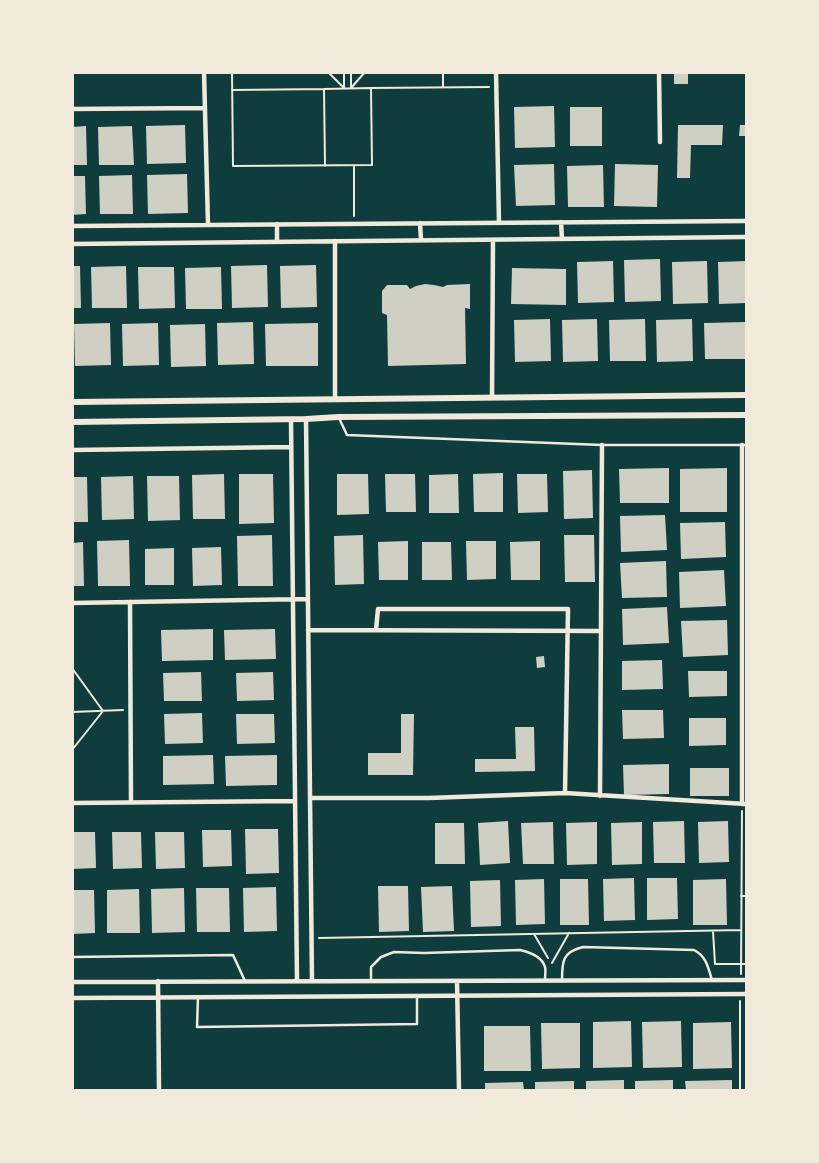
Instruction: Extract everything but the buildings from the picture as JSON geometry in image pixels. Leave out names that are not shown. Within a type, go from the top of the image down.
[{"type":"main road","points":[[72,402],[746,395]]},
{"type":"main road","points":[[72,422],[291,420],[338,417],[746,415]]},
{"type":"street","points":[[204,72],[208,225]]},
{"type":"street","points":[[496,72],[499,223]]},
{"type":"street","points":[[659,72],[660,142]]},
{"type":"street","points":[[72,109],[205,108]]},
{"type":"street","points":[[72,226],[746,221]]},
{"type":"street","points":[[561,222],[562,239]]},
{"type":"street","points":[[277,224],[277,242]]},
{"type":"street","points":[[420,224],[421,240]]},
{"type":"street","points":[[72,244],[746,237]]},
{"type":"street","points":[[492,398],[493,240]]},
{"type":"street","points":[[335,241],[335,399]]},
{"type":"street","points":[[306,419],[312,981]]},
{"type":"street","points":[[291,420],[297,981]]},
{"type":"street","points":[[600,796],[602,445]]},
{"type":"street","points":[[310,798],[429,798],[565,794],[744,804],[744,445]]},
{"type":"street","points":[[72,450],[291,447]]},
{"type":"street","points":[[72,603],[307,599]]},
{"type":"street","points":[[130,602],[131,802]]},
{"type":"street","points":[[376,630],[378,609],[568,609],[565,794]]},
{"type":"street","points":[[308,630],[601,631]]},
{"type":"street","points":[[72,803],[295,801]]},
{"type":"street","points":[[72,982],[744,980]]},
{"type":"street","points":[[457,981],[459,1090]]},
{"type":"street","points":[[158,982],[159,1090]]},
{"type":"street","points":[[72,998],[746,994]]},
{"type":"lane","points":[[338,417],[347,435],[602,445],[744,445]]},
{"type":"lane","points":[[562,981],[562,962],[571,950],[582,947],[694,950],[705,958],[712,980]]},
{"type":"lane","points":[[371,981],[371,967],[380,958],[394,952],[520,950],[537,957],[545,966],[545,980]]},
{"type":"lane","points":[[72,956],[233,955],[245,981]]},
{"type":"lane","points":[[198,997],[197,1027],[417,1024],[417,996]]},
{"type":"path","points":[[232,72],[233,166],[372,165],[371,88]]},
{"type":"path","points":[[328,72],[344,88]]},
{"type":"path","points":[[344,72],[344,88]]},
{"type":"path","points":[[351,72],[352,88]]},
{"type":"path","points":[[352,88],[365,72]]},
{"type":"path","points":[[443,72],[444,87]]},
{"type":"path","points":[[232,90],[496,87]]},
{"type":"path","points":[[325,166],[324,89],[326,89]]},
{"type":"path","points":[[354,165],[354,224]]},
{"type":"path","points":[[72,668],[103,711]]},
{"type":"path","points":[[72,712],[115,710]]},
{"type":"path","points":[[72,750],[103,711]]},
{"type":"path","points":[[744,804],[741,930],[741,964],[744,980]]},
{"type":"path","points":[[312,938],[741,930]]},
{"type":"path","points":[[713,931],[715,964],[746,964]]},
{"type":"path","points":[[552,963],[569,933]]},
{"type":"path","points":[[740,994],[740,1090]]}]
